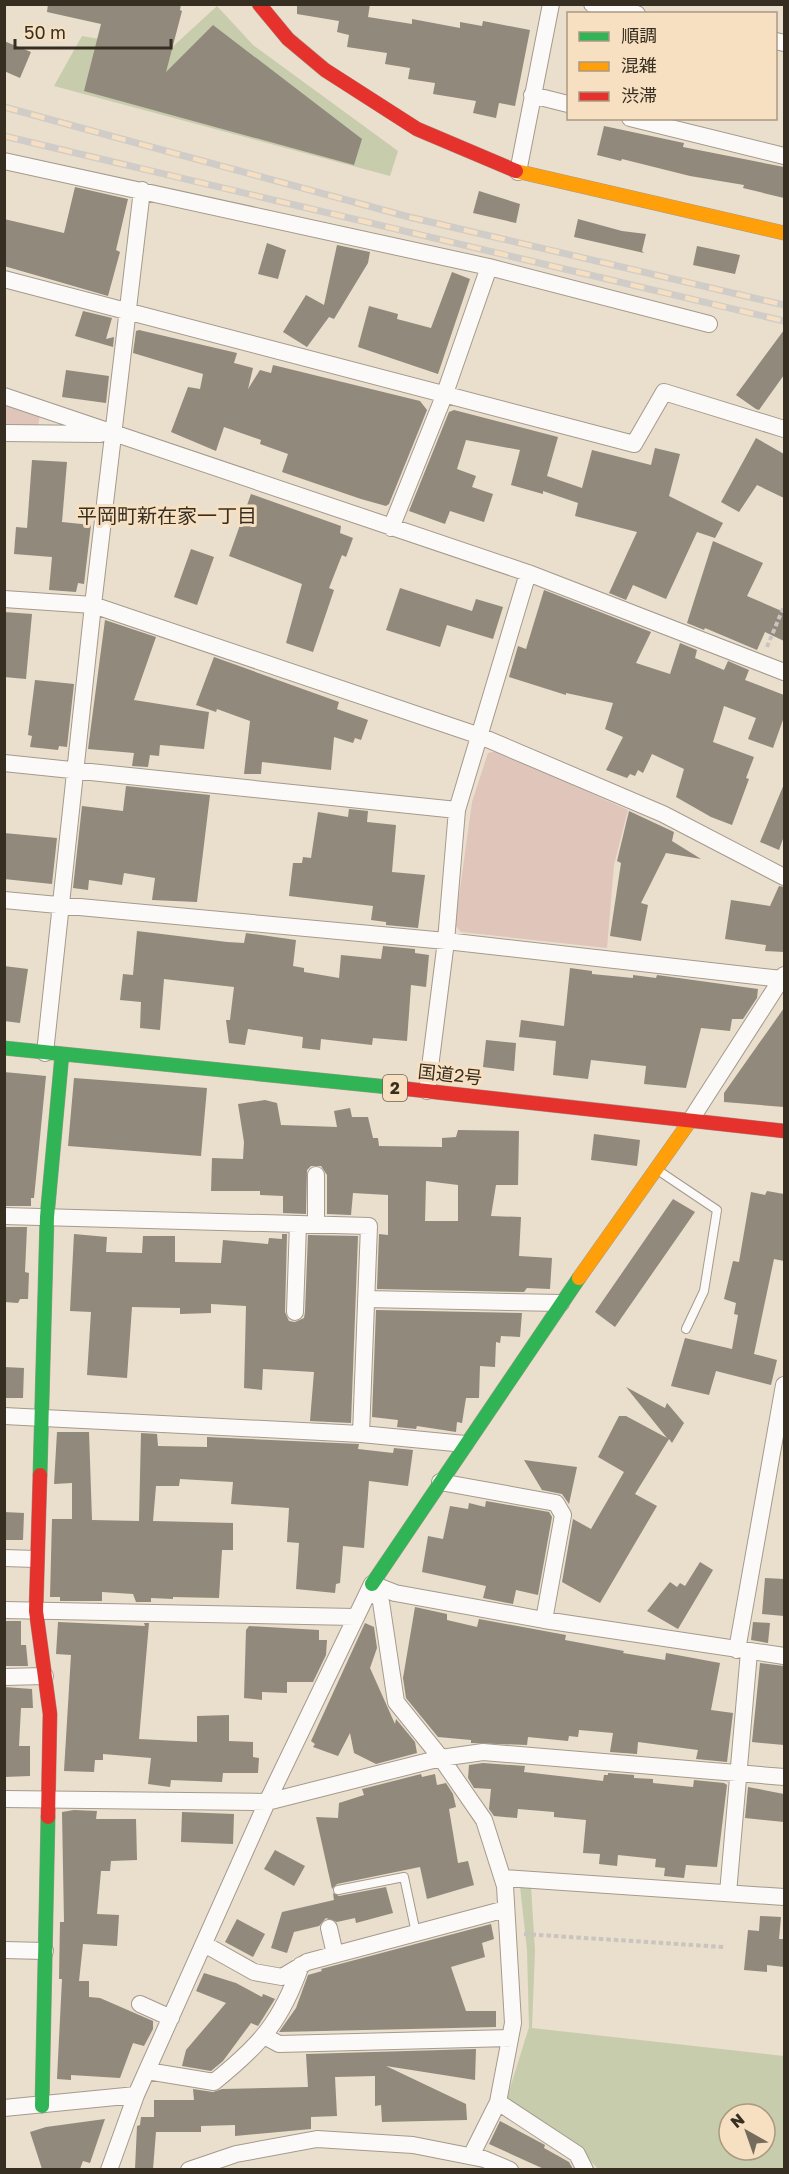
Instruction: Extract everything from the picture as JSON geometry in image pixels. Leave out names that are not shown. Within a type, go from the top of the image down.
[{"type":"main road","points":[[259,4],[288,39],[325,70],[417,129],[518,172],[784,233]]},
{"type":"main road","name":"国道2号","points":[[4,1048],[427,1090],[784,1131]]},
{"type":"main road","points":[[42,2106],[50,1714],[36,1611],[36,1559],[43,1417],[46,1217],[62,1054]]},
{"type":"main road","points":[[372,1584],[561,1303],[690,1121]]},
{"type":"street","points":[[518,172],[551,4]]},
{"type":"street","points":[[592,4],[628,12]]},
{"type":"street","points":[[532,95],[567,104]]},
{"type":"street","points":[[638,120],[784,156]]},
{"type":"street","points":[[4,161],[489,267],[709,324]]},
{"type":"street","points":[[45,1053],[112,434],[142,190]]},
{"type":"street","points":[[392,528],[444,396],[489,267]]},
{"type":"street","points":[[4,279],[634,444],[664,392],[784,429]]},
{"type":"street","points":[[4,396],[528,573],[784,672]]},
{"type":"street","points":[[4,433],[112,434]]},
{"type":"street","points":[[427,1090],[446,941],[457,810],[528,573]]},
{"type":"street","points":[[4,599],[93,606],[480,736],[663,814],[784,877]]},
{"type":"street","points":[[4,763],[457,810]]},
{"type":"street","points":[[4,900],[446,941],[783,977],[690,1121]]},
{"type":"street","points":[[316,1175],[316,1224]]},
{"type":"street","points":[[4,1216],[369,1226],[361,1434]]},
{"type":"street","points":[[295,1312],[298,1224]]},
{"type":"street","points":[[366,1299],[561,1303]]},
{"type":"street","points":[[728,1893],[740,1773],[743,1651],[784,1385]]},
{"type":"street","points":[[4,1416],[361,1434],[465,1444]]},
{"type":"street","points":[[440,1482],[556,1503],[563,1515],[544,1620]]},
{"type":"street","points":[[4,1558],[36,1559]]},
{"type":"street","points":[[372,1584],[395,1593],[544,1620],[784,1656]]},
{"type":"street","points":[[109,2169],[136,2095],[267,1802],[372,1584]]},
{"type":"street","points":[[372,1584],[381,1602],[396,1702],[441,1758],[484,1820],[502,1878],[513,2023],[498,2102],[471,2156]]},
{"type":"street","points":[[4,1610],[355,1617]]},
{"type":"street","points":[[4,1677],[45,1676]]},
{"type":"street","points":[[4,1799],[267,1802],[441,1758],[483,1752],[784,1777]]},
{"type":"street","points":[[502,1878],[784,1897]]},
{"type":"street","points":[[204,1944],[254,1972],[282,1977],[301,1965],[335,1954],[506,1909]]},
{"type":"street","points":[[329,1928],[335,1954]]},
{"type":"street","points":[[4,1950],[45,1951]]},
{"type":"street","points":[[147,2071],[214,2082],[271,2030],[289,2000],[301,1965]]},
{"type":"street","points":[[140,2004],[171,2018]]},
{"type":"street","points":[[264,2036],[279,2044],[510,2038]]},
{"type":"street","points":[[4,2108],[136,2095]]},
{"type":"street","points":[[498,2102],[577,2154],[585,2169]]},
{"type":"street","points":[[189,2169],[227,2163],[317,2139],[413,2145],[471,2156],[510,2169]]},
{"type":"lane","points":[[655,1169],[717,1210],[704,1291],[686,1329]]},
{"type":"lane","points":[[338,1890],[404,1877],[416,1933]]},
{"type":"path","points":[[761,663],[784,606]]},
{"type":"path","points":[[520,1934],[724,1947]]},
{"type":"shaded area","points":[[217,6],[253,45],[398,151],[390,176],[54,86],[82,36],[168,51]]},
{"type":"shaded area","points":[[5,404],[40,416],[38,425],[5,424]]},
{"type":"shaded area","points":[[497,751],[628,810],[614,865],[607,948],[461,932],[455,925],[472,802],[488,753]]},
{"type":"shaded area","points":[[520,1886],[531,1886],[535,1951],[532,2028],[784,2056],[784,2169],[598,2169],[573,2142],[507,2098],[529,2027],[527,1950]]},
{"type":"building","points":[[48,4],[181,4],[180,10],[182,11],[166,72],[213,25],[362,139],[354,165],[84,91],[101,24],[47,12]]},
{"type":"building","points":[[297,4],[370,4],[368,17],[412,24],[412,19],[460,28],[460,22],[482,26],[483,21],[530,30],[515,106],[499,103],[496,118],[473,113],[476,101],[433,94],[435,83],[408,79],[410,68],[385,64],[387,53],[347,47],[349,35],[337,32],[339,21],[297,14]]},
{"type":"building","points":[[4,41],[31,52],[20,78],[4,71]]},
{"type":"building","points":[[604,126],[684,143],[683,147],[784,167],[784,198],[743,188],[744,185],[690,176],[597,155]]},
{"type":"building","points":[[75,187],[128,199],[116,250],[120,252],[108,296],[4,266],[4,219],[64,233]]},
{"type":"building","points":[[479,191],[520,204],[516,223],[473,213]]},
{"type":"building","points":[[578,219],[622,231],[646,234],[642,251],[644,253],[574,237]]},
{"type":"building","points":[[267,243],[286,250],[278,279],[258,274]]},
{"type":"building","points":[[337,245],[370,252],[368,263],[334,319],[329,317],[307,347],[283,332],[306,295],[324,305]]},
{"type":"building","points":[[697,246],[740,255],[735,274],[693,265]]},
{"type":"building","points":[[452,272],[470,279],[438,374],[358,347],[369,306],[398,314],[397,319],[431,328]]},
{"type":"building","points":[[83,311],[112,318],[106,339],[114,337],[113,347],[75,336]]},
{"type":"building","points":[[784,330],[784,375],[759,410],[756,409],[736,395]]},
{"type":"building","points":[[136,331],[237,353],[234,363],[253,368],[248,389],[260,370],[271,373],[273,365],[420,401],[427,410],[389,504],[386,506],[361,499],[282,472],[288,454],[260,444],[261,440],[224,427],[216,451],[171,432],[188,387],[200,389],[203,374],[133,353]]},
{"type":"building","points":[[66,370],[109,376],[106,403],[62,397]]},
{"type":"building","points":[[454,410],[558,437],[547,476],[582,488],[592,450],[651,465],[655,448],[680,454],[669,496],[723,523],[715,538],[697,532],[666,599],[633,585],[626,600],[609,593],[637,532],[575,516],[578,503],[543,491],[543,494],[511,485],[520,450],[466,440],[457,469],[476,476],[472,487],[493,494],[484,522],[450,511],[445,524],[409,511],[449,412]]},
{"type":"building","points":[[756,438],[784,454],[784,498],[757,485],[739,512],[721,502]]},
{"type":"building","points":[[32,460],[67,462],[62,522],[91,525],[84,584],[78,583],[76,592],[49,590],[52,557],[14,554],[16,527],[27,528]]},
{"type":"building","points":[[251,494],[341,526],[340,533],[353,538],[346,557],[342,555],[329,588],[334,590],[313,652],[286,643],[302,584],[229,556]]},
{"type":"building","points":[[713,541],[763,563],[747,596],[784,612],[784,641],[765,632],[757,650],[705,628],[704,630],[687,623]]},
{"type":"building","points":[[191,549],[214,557],[197,605],[174,597]]},
{"type":"building","points":[[400,588],[472,611],[476,599],[503,607],[493,639],[447,625],[440,647],[386,630]]},
{"type":"building","points":[[544,590],[651,632],[636,663],[670,674],[680,643],[697,650],[695,658],[724,670],[728,661],[749,670],[745,680],[784,695],[784,717],[773,748],[748,739],[756,718],[724,706],[713,742],[754,757],[746,778],[749,779],[732,825],[711,817],[676,797],[684,769],[652,754],[643,773],[638,770],[635,776],[630,774],[627,778],[606,770],[623,737],[605,729],[613,703],[566,693],[566,695],[509,677],[518,646],[526,649]]},
{"type":"building","points":[[4,612],[32,614],[26,679],[4,677]]},
{"type":"building","points":[[105,620],[156,637],[134,700],[209,712],[204,749],[160,745],[159,756],[150,755],[148,767],[132,766],[134,753],[88,749]]},
{"type":"building","points":[[214,657],[339,702],[337,709],[368,720],[361,740],[355,738],[353,743],[334,737],[331,770],[262,762],[261,774],[244,774],[250,721],[217,709],[216,712],[196,705]]},
{"type":"building","points":[[35,680],[74,684],[67,747],[59,746],[58,750],[30,747],[32,736],[28,735]]},
{"type":"building","points":[[784,784],[784,836],[779,850],[760,842]]},
{"type":"building","points":[[126,786],[210,795],[197,902],[152,900],[155,878],[124,873],[122,885],[89,880],[88,890],[73,888],[82,806],[123,811]]},
{"type":"building","points":[[349,809],[368,811],[367,822],[396,825],[392,872],[425,875],[418,928],[386,925],[386,922],[371,920],[373,906],[289,896],[293,863],[302,863],[303,857],[311,858],[318,812],[348,817]]},
{"type":"building","points":[[629,811],[674,832],[672,841],[701,859],[666,853],[641,903],[648,905],[641,941],[610,936],[621,863],[617,861]]},
{"type":"building","points":[[4,833],[57,838],[52,884],[4,879]]},
{"type":"building","points":[[779,886],[784,887],[784,952],[765,951],[766,945],[725,939],[731,900],[770,906]]},
{"type":"building","points":[[137,931],[244,943],[246,933],[296,940],[293,966],[304,968],[304,972],[339,978],[341,955],[381,959],[383,946],[415,949],[415,953],[429,955],[426,987],[411,985],[407,1041],[373,1038],[372,1045],[321,1039],[320,1050],[302,1048],[303,1037],[248,1029],[245,1045],[229,1043],[226,1020],[230,1020],[234,987],[164,979],[160,1030],[140,1028],[141,1002],[120,1000],[123,974],[133,975]]},
{"type":"building","points":[[4,966],[28,969],[20,1023],[4,1021]]},
{"type":"building","points":[[570,968],[592,971],[592,974],[633,978],[633,975],[656,978],[657,975],[758,989],[757,998],[743,1019],[732,1019],[730,1031],[701,1028],[686,1088],[644,1084],[646,1066],[591,1060],[588,1079],[553,1075],[556,1041],[519,1037],[521,1020],[564,1026]]},
{"type":"building","points":[[784,1008],[784,1107],[724,1102],[724,1093]]},
{"type":"building","points":[[486,1040],[516,1043],[514,1071],[483,1067]]},
{"type":"building","points":[[4,1072],[46,1076],[34,1198],[31,1198],[31,1206],[4,1206]]},
{"type":"building","points":[[74,1078],[207,1088],[201,1156],[68,1146]]},
{"type":"building","points":[[265,1100],[277,1103],[281,1125],[337,1127],[334,1111],[350,1108],[352,1117],[368,1117],[373,1138],[378,1138],[379,1146],[442,1147],[442,1138],[456,1137],[458,1130],[519,1131],[518,1185],[496,1185],[491,1216],[521,1217],[519,1256],[552,1258],[550,1289],[527,1288],[524,1292],[377,1289],[379,1234],[388,1235],[388,1195],[353,1193],[351,1215],[327,1214],[327,1175],[321,1166],[311,1166],[307,1170],[306,1214],[283,1213],[283,1196],[260,1195],[260,1191],[211,1191],[212,1158],[243,1159],[244,1142],[238,1104]],"holes":[[[426,1181],[458,1185],[458,1221],[425,1221]]]},
{"type":"building","points":[[594,1134],[640,1140],[637,1166],[591,1160]]},
{"type":"building","points":[[767,1191],[784,1194],[784,1261],[774,1259],[754,1354],[777,1360],[771,1385],[716,1371],[709,1395],[671,1386],[685,1338],[732,1349],[738,1315],[734,1314],[736,1303],[724,1299],[733,1261],[739,1262],[751,1192],[765,1195]]},
{"type":"building","points":[[673,1199],[695,1212],[615,1327],[595,1312]]},
{"type":"building","points":[[4,1227],[27,1227],[25,1272],[29,1273],[28,1299],[20,1299],[18,1303],[4,1302]]},
{"type":"building","points":[[74,1234],[107,1237],[106,1252],[142,1253],[143,1236],[175,1236],[175,1262],[221,1263],[223,1240],[268,1244],[269,1238],[282,1239],[282,1234],[287,1234],[285,1312],[289,1321],[295,1322],[304,1318],[305,1312],[308,1235],[358,1236],[351,1423],[310,1421],[314,1372],[263,1369],[262,1390],[244,1388],[246,1306],[211,1304],[211,1313],[180,1314],[180,1308],[132,1307],[127,1378],[87,1375],[91,1312],[70,1311]]},
{"type":"building","points":[[376,1310],[522,1313],[520,1337],[501,1336],[500,1343],[496,1342],[495,1367],[480,1366],[479,1398],[466,1398],[462,1423],[457,1422],[456,1432],[417,1426],[416,1429],[397,1427],[398,1420],[372,1417]]},
{"type":"building","points":[[4,1367],[24,1368],[23,1398],[4,1398]]},
{"type":"building","points":[[626,1387],[665,1408],[667,1403],[684,1423],[672,1443],[669,1439],[635,1494],[657,1506],[600,1603],[562,1582],[573,1519],[591,1529],[624,1472],[598,1457],[619,1416],[626,1416],[667,1438]]},
{"type":"building","points":[[57,1432],[89,1432],[92,1520],[139,1521],[141,1433],[157,1434],[158,1446],[207,1447],[207,1437],[359,1444],[358,1449],[393,1453],[394,1448],[413,1450],[408,1486],[369,1481],[364,1548],[343,1546],[340,1583],[336,1584],[335,1593],[296,1589],[299,1543],[287,1542],[289,1508],[231,1504],[233,1482],[180,1479],[179,1486],[156,1486],[153,1521],[233,1523],[233,1550],[222,1550],[219,1598],[151,1598],[151,1602],[136,1602],[133,1594],[102,1592],[102,1601],[60,1601],[60,1597],[50,1597],[52,1519],[72,1519],[72,1483],[54,1484]]},
{"type":"building","points":[[524,1460],[577,1467],[569,1504],[562,1494],[542,1490]]},
{"type":"building","points":[[486,1501],[549,1512],[552,1517],[538,1595],[516,1590],[513,1604],[483,1598],[486,1586],[422,1572],[428,1536],[443,1539],[450,1506],[468,1509],[469,1503],[485,1507]]},
{"type":"building","points":[[4,1512],[24,1513],[23,1540],[4,1540]]},
{"type":"building","points":[[700,1562],[713,1570],[678,1629],[647,1611],[670,1582],[677,1587],[680,1583],[685,1586]]},
{"type":"building","points":[[765,1578],[784,1579],[784,1616],[762,1614]]},
{"type":"building","points":[[415,1607],[447,1614],[447,1620],[477,1627],[479,1619],[566,1635],[565,1640],[624,1651],[623,1653],[665,1660],[666,1653],[720,1663],[711,1710],[733,1713],[727,1762],[696,1759],[698,1750],[638,1742],[637,1754],[610,1752],[613,1733],[579,1730],[578,1737],[569,1736],[568,1741],[528,1737],[527,1745],[471,1743],[471,1740],[438,1737],[406,1698],[403,1678]]},
{"type":"building","points":[[4,1621],[21,1621],[21,1645],[26,1645],[28,1666],[4,1666]]},
{"type":"building","points":[[58,1622],[145,1626],[144,1623],[149,1623],[139,1739],[197,1742],[197,1716],[229,1715],[229,1741],[253,1742],[253,1757],[259,1758],[258,1773],[223,1773],[222,1782],[171,1780],[170,1787],[148,1784],[151,1758],[103,1754],[103,1760],[95,1760],[94,1772],[64,1771],[71,1655],[56,1654]]},
{"type":"building","points":[[753,1622],[770,1623],[768,1643],[751,1640]]},
{"type":"building","points":[[365,1623],[374,1627],[377,1648],[370,1668],[395,1724],[396,1719],[415,1742],[417,1753],[376,1764],[354,1753],[350,1733],[338,1756],[313,1747],[315,1744],[311,1741]]},
{"type":"building","points":[[249,1626],[319,1630],[319,1640],[327,1640],[326,1655],[313,1682],[287,1682],[287,1693],[262,1692],[262,1700],[244,1698],[246,1630]]},
{"type":"building","points":[[760,1663],[784,1666],[784,1745],[752,1742]]},
{"type":"building","points":[[4,1687],[32,1689],[33,1708],[21,1708],[19,1746],[30,1746],[30,1776],[4,1777]]},
{"type":"building","points":[[483,1763],[525,1766],[524,1772],[603,1781],[604,1775],[608,1773],[653,1779],[653,1783],[693,1787],[694,1780],[724,1783],[727,1785],[717,1867],[686,1865],[684,1878],[664,1876],[665,1868],[655,1867],[656,1859],[618,1855],[617,1866],[599,1864],[600,1854],[583,1853],[586,1820],[554,1817],[554,1812],[518,1809],[517,1818],[494,1816],[489,1809],[491,1789],[474,1788],[468,1778],[469,1765]]},
{"type":"building","points":[[421,1774],[422,1777],[435,1774],[437,1785],[446,1783],[453,1794],[456,1807],[449,1809],[458,1863],[468,1861],[474,1885],[427,1899],[420,1867],[337,1884],[332,1889],[316,1817],[338,1818],[339,1803],[364,1795],[362,1789]]},
{"type":"building","points":[[748,1787],[784,1794],[784,1822],[745,1818]]},
{"type":"building","points":[[97,1811],[96,1819],[136,1819],[137,1860],[111,1861],[110,1871],[101,1871],[97,1914],[119,1915],[117,1946],[83,1944],[79,1981],[89,1981],[89,1997],[100,1998],[153,2021],[153,2029],[144,2046],[133,2043],[120,2078],[71,2075],[71,2080],[57,2079],[62,1979],[59,1979],[60,1922],[64,1922],[62,1812]]},
{"type":"building","points":[[182,1812],[234,1814],[233,1844],[181,1842]]},
{"type":"building","points":[[275,1850],[305,1866],[294,1886],[264,1869]]},
{"type":"building","points":[[386,1887],[393,1913],[356,1923],[355,1918],[337,1922],[326,1918],[319,1926],[294,1932],[287,1953],[271,1948],[282,1912],[334,1900],[333,1893],[339,1896]]},
{"type":"building","points":[[760,1916],[781,1917],[779,1939],[784,1939],[784,1967],[767,1965],[767,1972],[744,1970],[748,1930],[759,1931]]},
{"type":"building","points":[[237,1919],[265,1934],[253,1957],[225,1942]]},
{"type":"building","points":[[491,1924],[494,1939],[482,1943],[485,1957],[451,1967],[466,2011],[496,2011],[496,2027],[279,2032],[296,2008],[308,1975],[322,1971],[321,1969]]},
{"type":"building","points":[[204,1973],[236,1983],[262,1997],[263,1994],[275,1999],[258,2026],[251,2023],[223,2061],[211,2071],[182,2066],[186,2050],[226,2003],[196,1991]]},
{"type":"building","points":[[476,2049],[475,2080],[386,2066],[466,2104],[467,2120],[382,2122],[381,2105],[375,2106],[375,2076],[335,2077],[337,2116],[311,2117],[311,2129],[235,2136],[235,2125],[201,2126],[201,2132],[156,2132],[153,2169],[135,2169],[137,2126],[140,2125],[141,2117],[154,2117],[154,2100],[194,2100],[193,2089],[213,2092],[222,2089],[308,2087],[306,2054]]},
{"type":"building","points":[[105,2119],[90,2163],[83,2161],[80,2169],[42,2169],[30,2132],[46,2127]]},
{"type":"building","points":[[500,2121],[545,2145],[544,2148],[569,2162],[573,2169],[544,2169],[489,2144]]},
{"type":"railway","points":[[4,107],[409,217],[784,305]]},
{"type":"railway","points":[[4,136],[784,321]]},
{"type":"traffic: fast","points":[[4,1048],[408,1089]]},
{"type":"traffic: fast","points":[[40,1475],[47,1217],[62,1054]]},
{"type":"traffic: fast","points":[[372,1584],[579,1278]]},
{"type":"traffic: fast","points":[[42,2106],[48,1817]]},
{"type":"traffic: slow","points":[[516,171],[784,233]]},
{"type":"traffic: slow","points":[[579,1278],[690,1121]]},
{"type":"traffic: jam","points":[[259,4],[288,39],[325,70],[417,129],[516,171]]},
{"type":"traffic: jam","points":[[408,1089],[784,1131]]},
{"type":"traffic: jam","points":[[40,1475],[36,1611],[50,1714],[48,1817]]},
{"type":"district","name":"平岡町新在家一丁目","points":[[167,516]]}]
